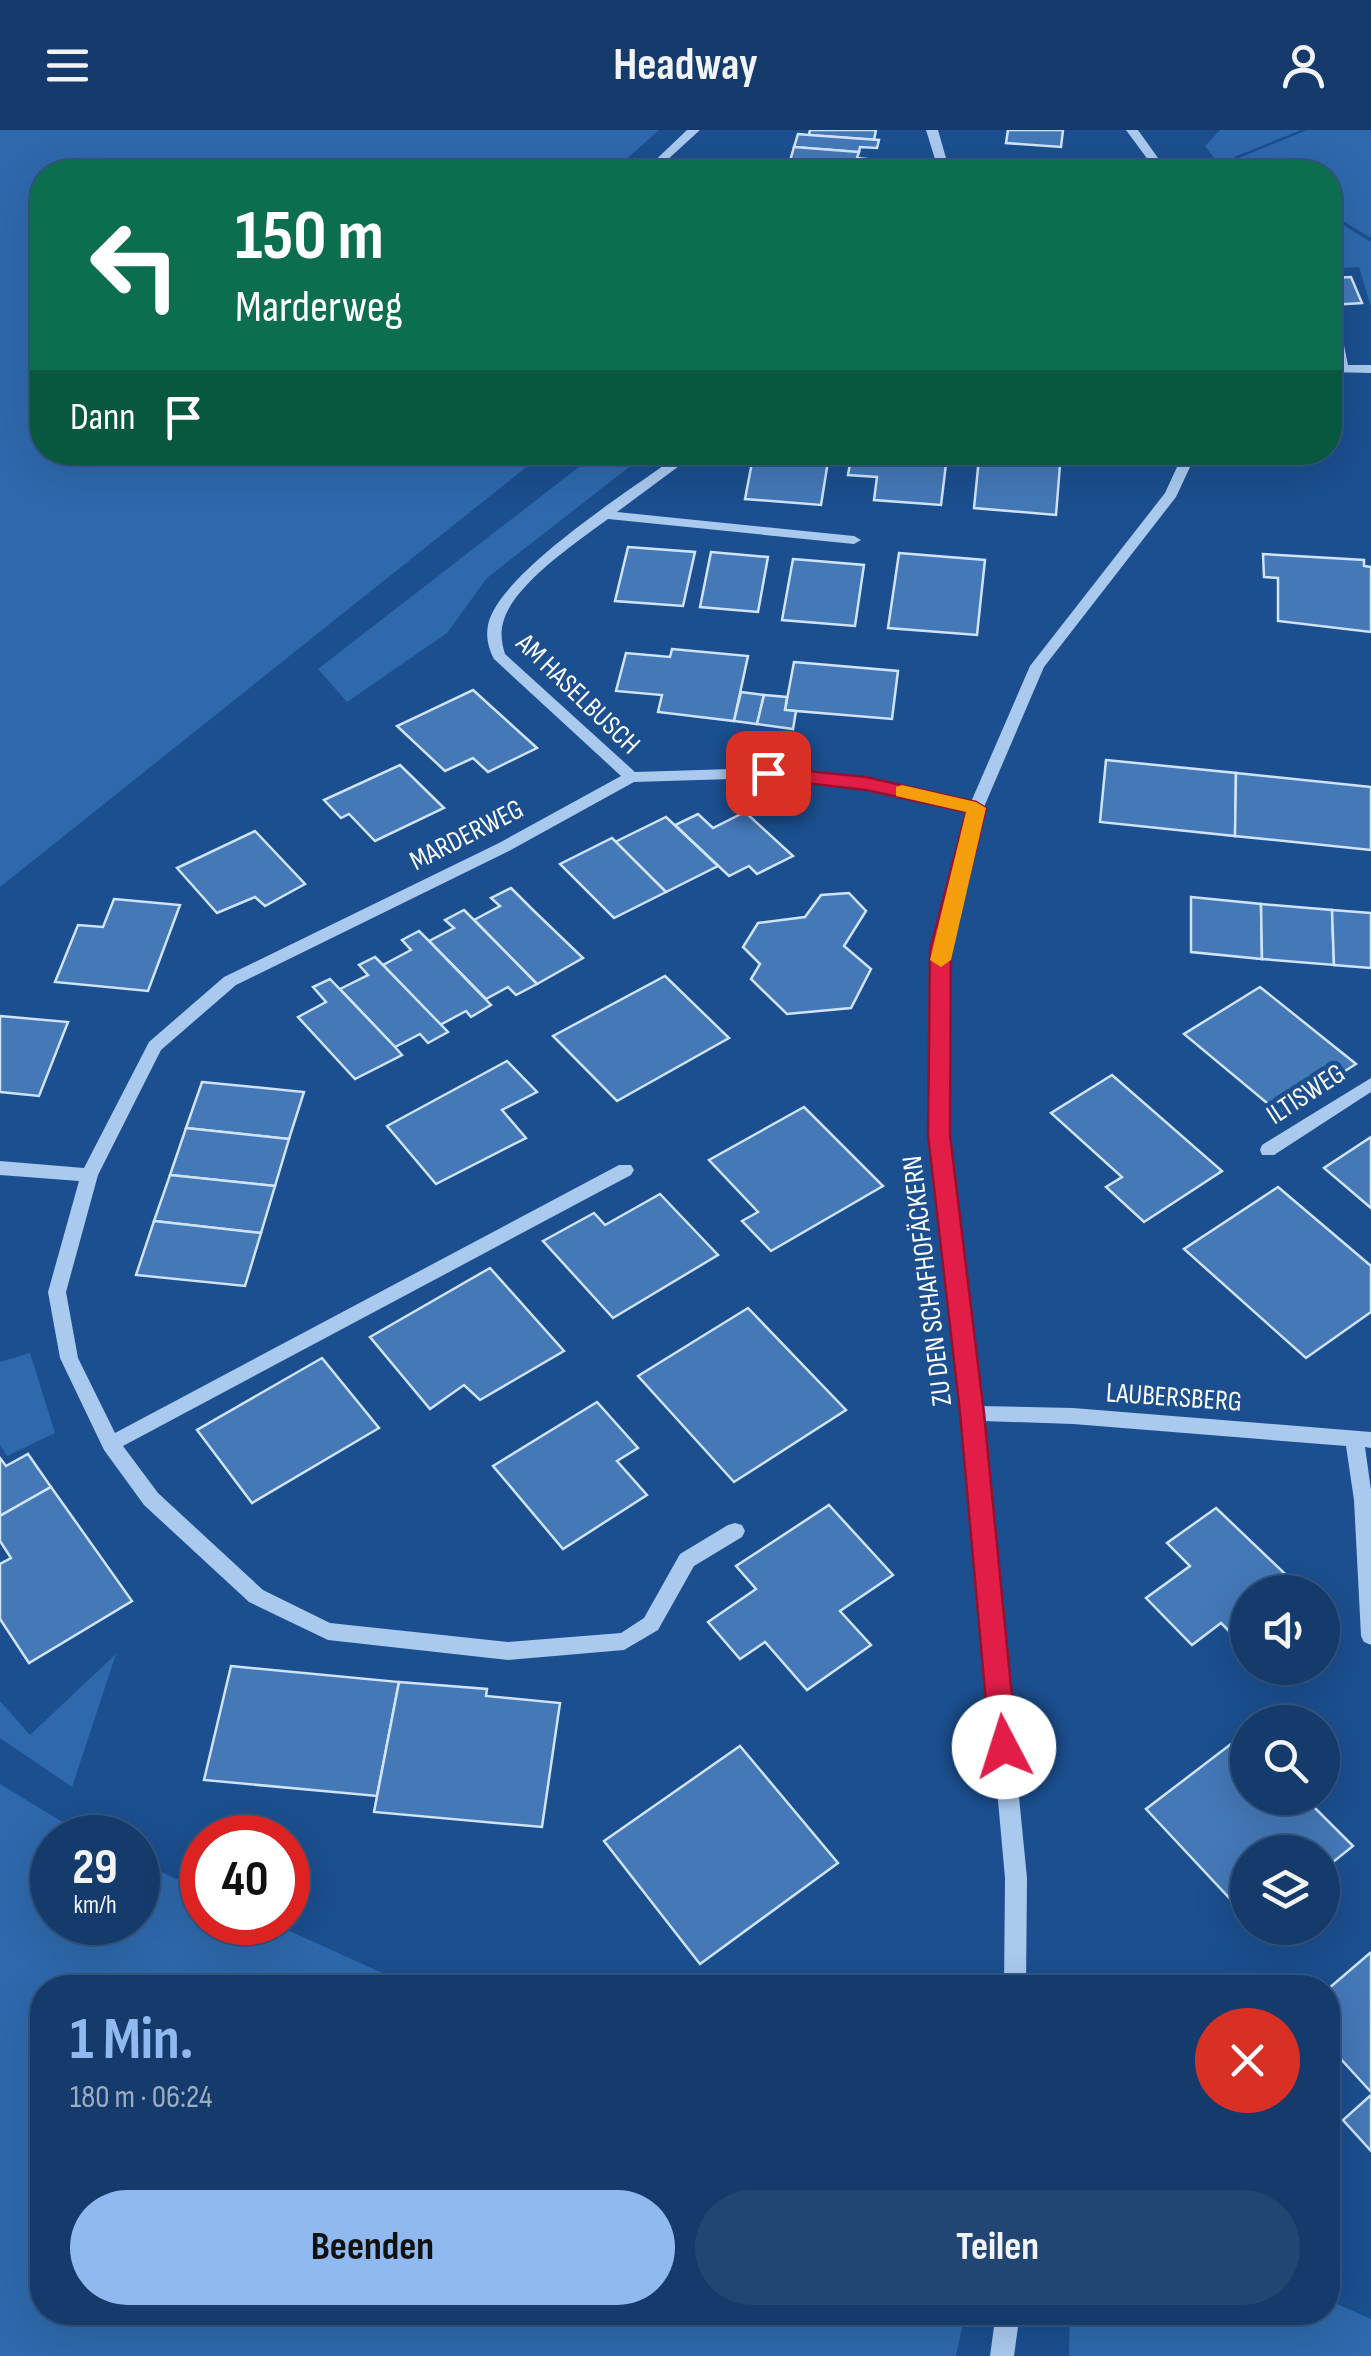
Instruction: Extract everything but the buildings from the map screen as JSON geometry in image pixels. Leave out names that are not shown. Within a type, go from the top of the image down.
[{"type":"street","points":[[661,160],[694,130]]},
{"type":"street","points":[[932,130],[941,160]]},
{"type":"street","points":[[1132,130],[1155,160]]},
{"type":"street","points":[[1342,368],[1371,370]]},
{"type":"street","name":"AM HASELBUSCH","points":[[631,777],[508,666],[492,639],[499,614],[520,584],[674,465]]},
{"type":"street","name":"ZU DEN SCHAFHOFÄCKERN","points":[[1015,1975],[1016,1878],[972,1413],[939,1135],[941,950],[976,808],[1037,666],[1170,494],[1184,465]]},
{"type":"street","points":[[608,514],[854,540]]},
{"type":"street","name":"MARDERWEG","points":[[734,1531],[686,1560],[651,1624],[624,1641],[508,1651],[328,1631],[256,1596],[151,1499],[111,1444],[70,1358],[57,1292],[88,1175],[155,1046],[230,981],[504,847],[631,777],[768,773],[866,784],[976,808]]},
{"type":"street","name":"ILTISWEG","points":[[1268,1150],[1371,1084]]},
{"type":"street","points":[[0,1168],[88,1175]]},
{"type":"street","points":[[111,1444],[625,1170]]},
{"type":"street","name":"LAUBERSBERG","points":[[972,1413],[1072,1416],[1363,1439]]},
{"type":"street","points":[[1363,1439],[1371,1636]]},
{"type":"street","points":[[1002,2356],[1006,2325]]},
{"type":"shaded area","points":[[0,130],[659,130],[625,160],[30,160],[30,465],[529,465],[0,887]]},
{"type":"shaded area","points":[[1220,130],[1301,130],[1234,157],[1239,160],[1216,160],[1205,146]]},
{"type":"shaded area","points":[[1307,130],[1371,130],[1371,238],[1342,220],[1342,160],[1239,158]]},
{"type":"shaded area","points":[[1342,224],[1371,242],[1371,307],[1359,267],[1342,268]]},
{"type":"shaded area","points":[[582,465],[632,465],[487,578],[447,633],[347,702],[318,669]]},
{"type":"shaded area","points":[[30,1353],[55,1433],[7,1456],[0,1445],[0,1362]]},
{"type":"shaded area","points":[[116,1654],[72,1787],[0,1738],[0,1701],[30,1735]]},
{"type":"shaded area","points":[[0,1784],[51,1815],[30,1815],[30,1945],[160,1945],[160,1871],[180,1881],[180,1945],[310,1945],[310,1940],[387,1975],[30,1975],[30,2325],[962,2325],[956,2356],[0,2356]]},
{"type":"shaded area","points":[[1340,2305],[1371,2319],[1371,2356],[1069,2356],[1070,2325],[1340,2325]]},
{"type":"slow traffic","points":[[902,792],[976,808],[941,960]]},
{"type":"route","points":[[768,773],[866,784],[976,808],[941,950],[939,1135],[972,1413],[1004,1747]]}]
